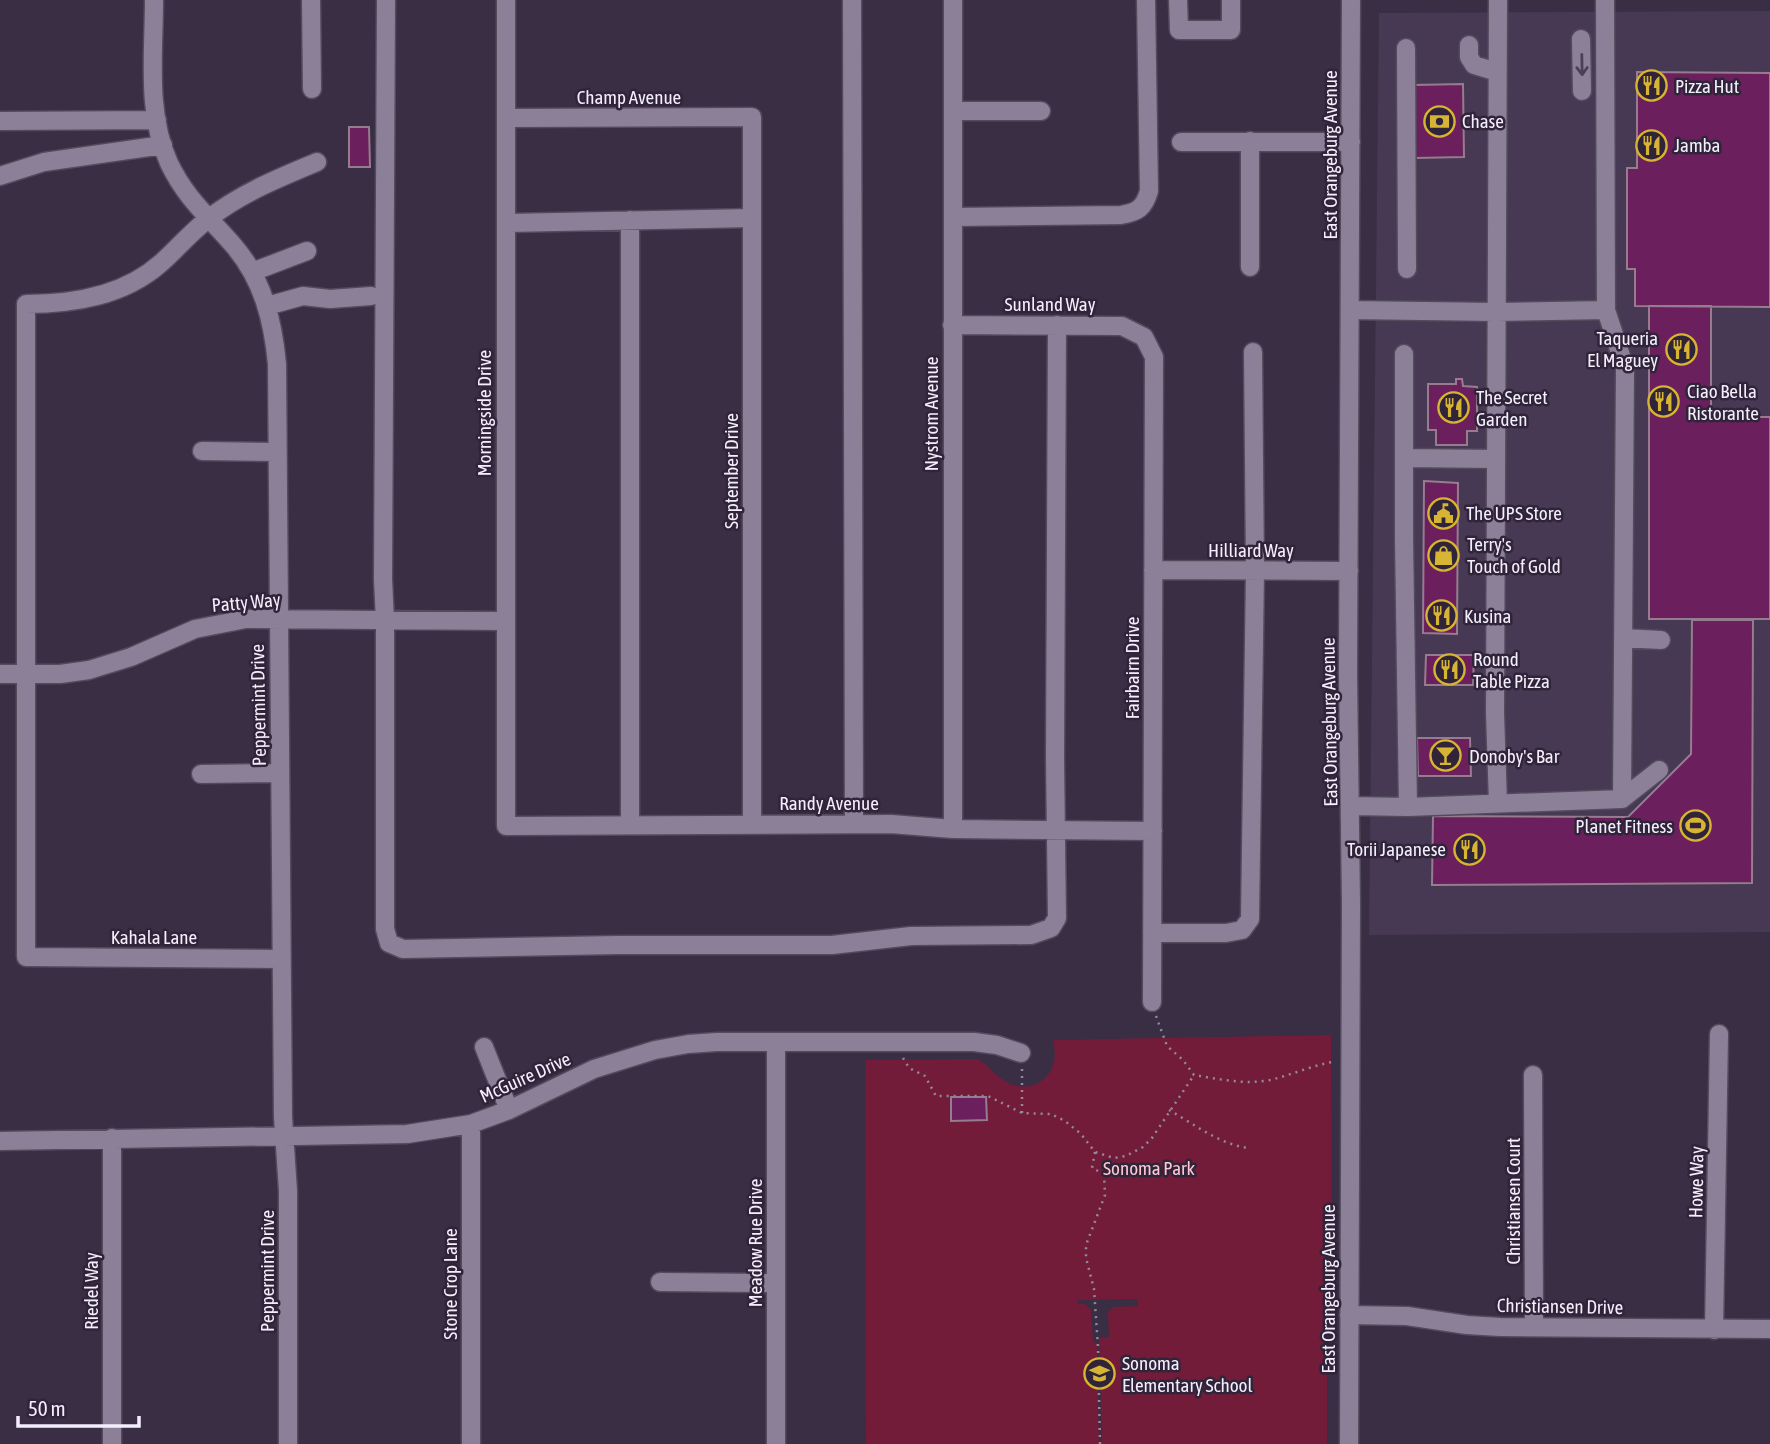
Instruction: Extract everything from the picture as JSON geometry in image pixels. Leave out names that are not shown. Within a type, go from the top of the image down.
[{"type":"street","name":"Peppermint Drive","points":[[154,0],[154,102],[163,145],[178,181],[207,219],[234,246],[251,272],[267,306],[275,339],[281,959],[288,1191],[288,1444]]},
{"type":"street","points":[[311,0],[312,89]]},
{"type":"street","points":[[386,0],[383,579],[385,929],[388,943],[403,949],[832,945],[911,936],[1031,934],[1051,928],[1057,918],[1058,830],[1055,758],[1056,325]]},
{"type":"street","name":"Morningside Drive","points":[[506,0],[506,826]]},
{"type":"street","points":[[852,0],[854,824]]},
{"type":"street","name":"Nystrom Avenue","points":[[953,0],[953,829]]},
{"type":"street","points":[[953,217],[1121,215],[1139,211],[1146,202],[1149,191],[1146,0]]},
{"type":"street","points":[[1178,0],[1180,30],[1231,30],[1231,0]]},
{"type":"street","name":"East Orangeburg Avenue","points":[[1349,1444],[1351,0]]},
{"type":"street","points":[[1497,0],[1495,713],[1499,803]]},
{"type":"street","points":[[1605,0],[1606,310],[1625,368],[1622,799]]},
{"type":"street","points":[[1581,39],[1582,90]]},
{"type":"street","points":[[1469,45],[1469,57],[1474,65],[1497,72]]},
{"type":"street","points":[[1406,48],[1407,268]]},
{"type":"street","points":[[953,111],[1041,111]]},
{"type":"street","name":"Champ Avenue","points":[[506,118],[752,117]]},
{"type":"street","name":"September Drive","points":[[752,117],[752,824]]},
{"type":"street","points":[[0,121],[157,120]]},
{"type":"street","points":[[1250,141],[1250,267]]},
{"type":"street","points":[[1181,142],[1351,142]]},
{"type":"street","points":[[0,176],[44,162],[163,145]]},
{"type":"street","points":[[24,674],[26,304],[77,301],[121,288],[160,264],[207,219],[248,192],[317,162]]},
{"type":"street","points":[[506,223],[752,218]]},
{"type":"street","points":[[629,220],[630,825]]},
{"type":"street","points":[[251,272],[307,251]]},
{"type":"street","points":[[267,306],[303,296],[330,299],[371,296]]},
{"type":"street","points":[[1350,310],[1606,310]]},
{"type":"street","name":"Sunland Way","points":[[952,325],[1122,326],[1144,337]]},
{"type":"street","name":"Fairbairn Drive","points":[[1144,337],[1154,357],[1152,1002]]},
{"type":"street","points":[[1152,933],[1226,933],[1242,930],[1250,919],[1255,571],[1253,352]]},
{"type":"street","points":[[1404,354],[1408,807]]},
{"type":"street","points":[[202,451],[277,452]]},
{"type":"street","points":[[1404,458],[1496,459]]},
{"type":"street","name":"Hilliard Way","points":[[1153,570],[1349,571]]},
{"type":"street","name":"Patty Way","points":[[0,674],[60,674],[89,670],[131,657],[195,629],[246,619],[504,621]]},
{"type":"street","points":[[1623,638],[1661,640]]},
{"type":"street","name":"Kahala Lane","points":[[24,674],[26,957],[281,959]]},
{"type":"street","points":[[1350,806],[1408,807],[1622,799],[1659,770]]},
{"type":"street","points":[[201,774],[280,773]]},
{"type":"street","name":"Randy Avenue","points":[[506,826],[854,824],[953,829],[1153,831]]},
{"type":"street","name":"Howe Way","points":[[1714,1330],[1719,1034]]},
{"type":"street","name":"McGuire Drive","points":[[0,1140],[407,1134],[471,1124],[509,1110],[594,1069],[654,1050],[718,1042],[974,1042],[997,1045],[1021,1053]]},
{"type":"street","name":"Meadow Rue Drive","points":[[776,1042],[776,1444]]},
{"type":"street","points":[[484,1047],[509,1110]]},
{"type":"street","name":"Christiansen Court","points":[[1533,1075],[1534,1326]]},
{"type":"street","name":"Stone Crop Lane","points":[[471,1124],[471,1444]]},
{"type":"street","name":"Riedel Way","points":[[112,1138],[112,1444]]},
{"type":"street","points":[[660,1282],[776,1283]]},
{"type":"street","name":"Christiansen Drive","points":[[1349,1315],[1407,1316],[1467,1325],[1770,1329]]},
{"type":"path","points":[[1152,1002],[1167,1046],[1183,1060],[1194,1075],[1249,1082],[1267,1080],[1311,1066],[1350,1062]]},
{"type":"path","points":[[902,1041],[904,1062],[909,1068],[925,1076],[936,1096],[988,1096],[1022,1113],[1051,1114],[1081,1134],[1095,1152],[1114,1158],[1134,1151],[1153,1138],[1194,1075]]},
{"type":"path","points":[[1021,1053],[1022,1113]]},
{"type":"path","points":[[1169,1110],[1236,1146],[1250,1148]]},
{"type":"path","points":[[1095,1152],[1092,1168],[1104,1174]]},
{"type":"path","points":[[1100,1444],[1094,1289],[1086,1258],[1086,1245],[1105,1195],[1104,1174],[1114,1158]]},
{"type":"shaded area","points":[[1770,11],[1770,932],[1369,935],[1379,13]]},
{"type":"green space","name":"Sonoma Park","points":[[1331,1035],[1332,1295],[1327,1296],[1327,1444],[1102,1444],[1099,1338],[1109,1337],[1108,1312],[1113,1307],[1138,1306],[1138,1299],[1077,1300],[1078,1304],[1085,1304],[1091,1310],[1093,1342],[1097,1343],[1099,1444],[866,1444],[865,1060],[977,1059],[1007,1083],[1031,1086],[1047,1076],[1052,1068],[1055,1050],[1053,1040]]},
{"type":"building","points":[[1637,72],[1770,73],[1770,307],[1635,306],[1635,269],[1627,269],[1627,168],[1637,168]]},
{"type":"building","name":"Chase","points":[[1463,84],[1464,157],[1415,158],[1414,85]]},
{"type":"building","points":[[349,127],[369,127],[370,167],[349,167]]},
{"type":"building","points":[[1649,306],[1711,306],[1711,417],[1770,417],[1770,619],[1649,619]]},
{"type":"building","name":"The Secret Garden","points":[[1456,379],[1462,379],[1463,386],[1477,387],[1477,431],[1467,431],[1467,445],[1436,445],[1436,430],[1428,430],[1428,384],[1456,384]]},
{"type":"building","points":[[1424,481],[1458,483],[1457,634],[1423,633]]},
{"type":"building","points":[[1692,620],[1753,620],[1752,883],[1432,885],[1433,816],[1628,817],[1691,754]]},
{"type":"building","points":[[1426,655],[1474,655],[1473,685],[1425,685]]},
{"type":"building","points":[[1417,738],[1470,738],[1471,776],[1418,776]]},
{"type":"building","points":[[951,1097],[986,1097],[987,1120],[951,1121]]},
{"type":"place","name":"Pizza Hut","points":[[1652,86]]},
{"type":"place","name":"Chase","points":[[1439,121]]},
{"type":"place","name":"Jamba","points":[[1651,145]]},
{"type":"place","name":"Taqueria El Maguey","points":[[1681,349]]},
{"type":"place","name":"Ciao Bella Ristorante","points":[[1664,402]]},
{"type":"place","name":"The Secret Garden","points":[[1453,408]]},
{"type":"place","name":"The UPS Store","points":[[1443,513]]},
{"type":"place","name":"Terry's Touch of Gold","points":[[1444,555]]},
{"type":"place","name":"Kusina","points":[[1441,616]]},
{"type":"place","name":"Round Table Pizza","points":[[1450,670]]},
{"type":"place","name":"Donoby's Bar","points":[[1446,756]]},
{"type":"place","name":"Planet Fitness","points":[[1696,826]]},
{"type":"place","name":"Torii Japanese","points":[[1469,849]]},
{"type":"place","name":"Sonoma Elementary School","points":[[1099,1374]]}]
